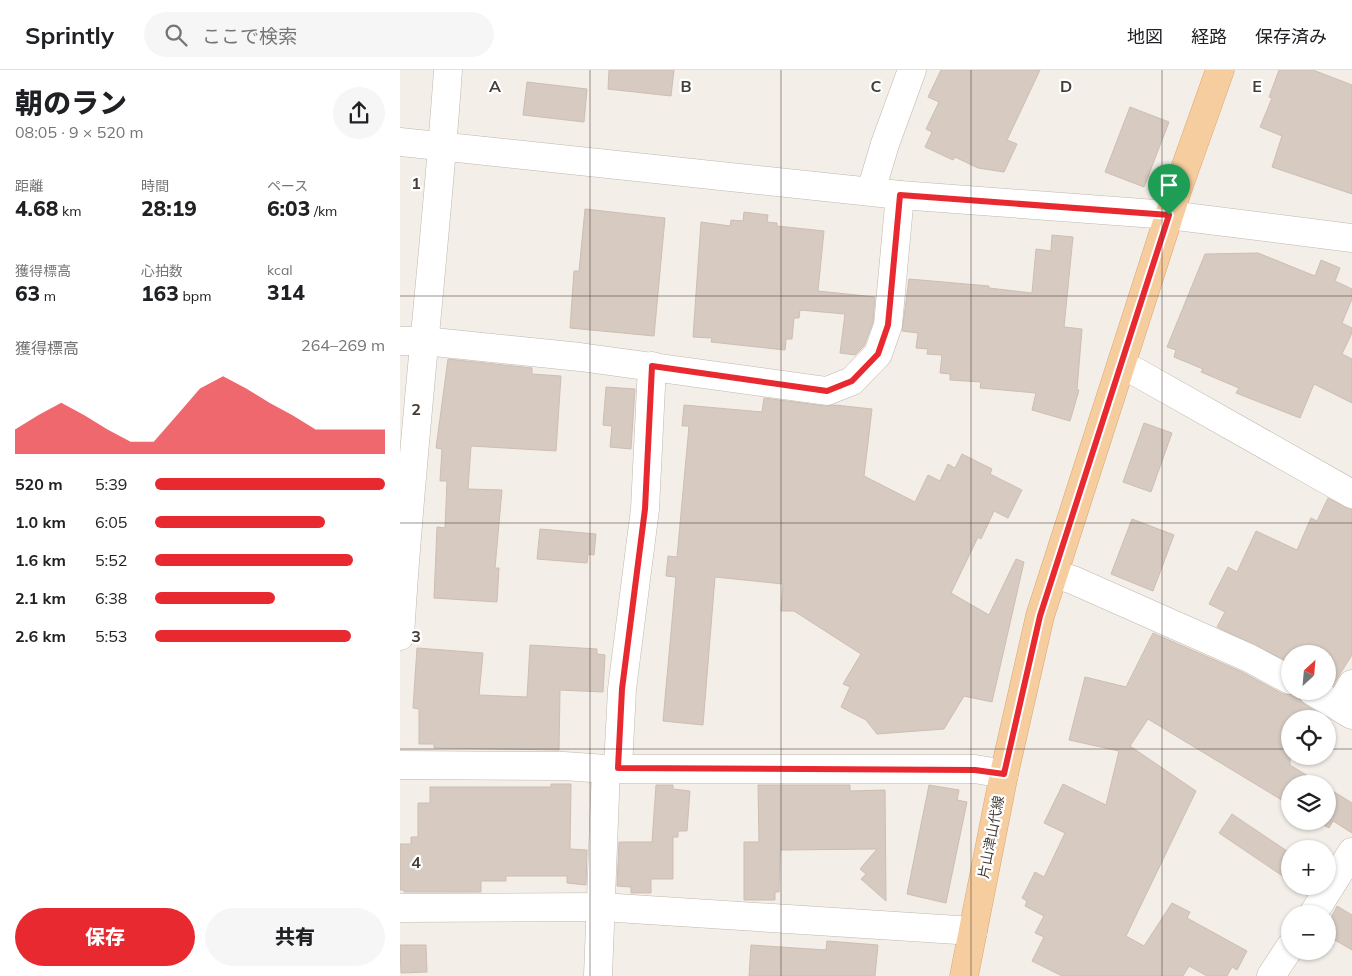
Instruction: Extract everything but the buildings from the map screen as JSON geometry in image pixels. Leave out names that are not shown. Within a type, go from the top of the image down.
[{"type":"main road","name":"片山津山代線","points":[[964,976],[1004,774],[1040,616],[1169,215],[1220,70]]},
{"type":"street","points":[[400,636],[412,341],[434,260],[448,70]]},
{"type":"street","points":[[871,191],[885,144],[912,70]]},
{"type":"street","points":[[400,142],[900,195],[1169,215],[1352,238]]},
{"type":"street","points":[[412,341],[537,352],[827,391],[852,381],[878,354],[888,325],[900,195]]},
{"type":"street","points":[[1121,365],[1352,494]]},
{"type":"street","points":[[598,976],[600,908],[612,768],[645,509],[652,366]]},
{"type":"street","points":[[1054,574],[1073,580],[1240,654],[1281,675]]},
{"type":"street","points":[[400,765],[975,770],[1004,774]]},
{"type":"street","points":[[1319,905],[1352,852]]},
{"type":"street","points":[[400,908],[600,908],[973,931]]},
{"type":"street","points":[[1272,976],[1282,960]]},
{"type":"route","points":[[900,195],[1169,215],[1040,616],[1004,774],[975,770],[618,768],[622,689],[645,509],[652,366],[827,391],[852,381],[878,354],[888,325],[900,195]]}]
